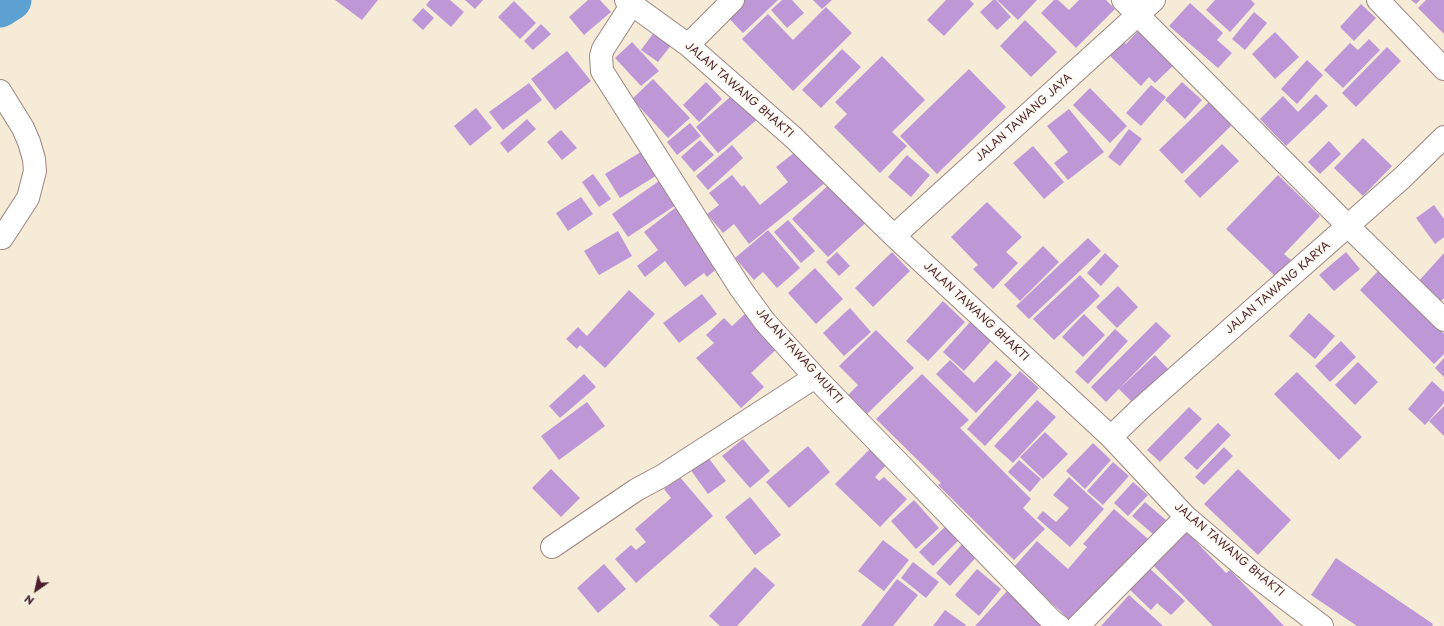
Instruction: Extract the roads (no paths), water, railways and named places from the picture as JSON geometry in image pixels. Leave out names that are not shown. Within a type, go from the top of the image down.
[{"type":"street","points":[[688,45],[733,0]]},
{"type":"street","name":"JALAN TAWANG JAYA","points":[[894,236],[1130,8],[1154,0]]},
{"type":"street","points":[[1378,0],[1444,69]]},
{"type":"street","name":"JALAN TAWANG BHAKTI","points":[[629,2],[688,45],[794,138],[894,236],[1111,437],[1186,517],[1253,574],[1322,626]]},
{"type":"street","name":"JALAN TAWAG MUKTI","points":[[629,2],[603,49],[601,56],[602,71],[741,289],[766,322],[815,377],[1052,621],[1059,626]]},
{"type":"street","points":[[1130,8],[1444,320]]},
{"type":"street","points":[[0,91],[23,128],[34,159],[35,172],[28,198],[2,238]]},
{"type":"street","name":"JALAN TAWANG KARYA","points":[[1111,437],[1140,409],[1402,178],[1444,137]]},
{"type":"street","points":[[552,547],[636,490],[662,476],[815,377]]},
{"type":"street","points":[[1078,626],[1186,517]]},
{"type":"waterway","points":[[0,7],[11,0]]}]
